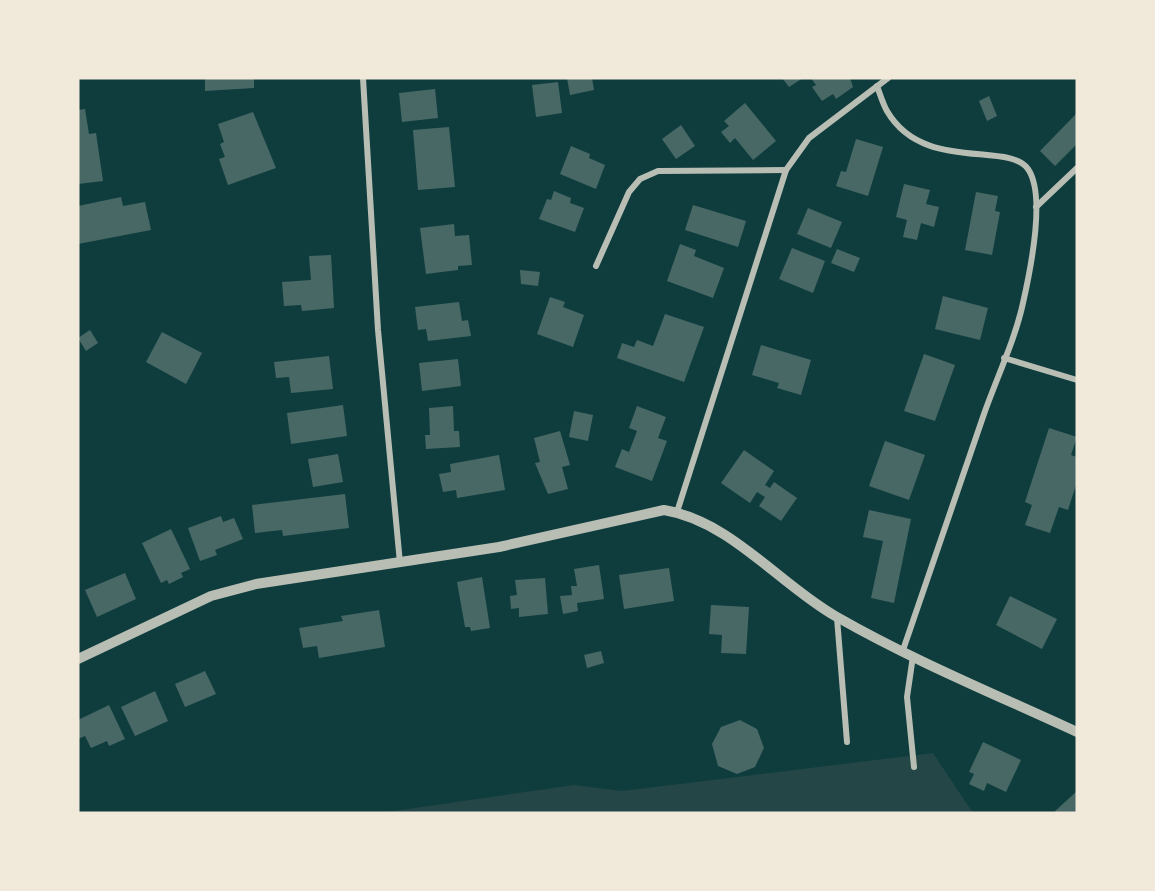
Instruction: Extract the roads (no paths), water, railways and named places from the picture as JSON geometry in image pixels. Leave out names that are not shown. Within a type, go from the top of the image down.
[{"type":"street","points":[[363,78],[378,330],[400,563]]},
{"type":"street","points":[[677,512],[786,170],[809,138],[888,78]]},
{"type":"street","points":[[877,86],[887,112],[919,142],[940,150],[1014,158],[1028,168],[1035,190],[1036,207],[1023,305],[908,653],[907,697],[914,767]]},
{"type":"street","points":[[1036,207],[1077,168]]},
{"type":"street","points":[[596,266],[629,192],[640,179],[658,171],[786,170]]},
{"type":"street","points":[[1004,358],[1077,380]]},
{"type":"street","points":[[78,659],[211,596],[297,576],[499,547],[664,510],[677,512],[711,528],[741,547],[814,603],[837,617],[1077,732]]},
{"type":"street","points":[[837,617],[847,742]]}]
